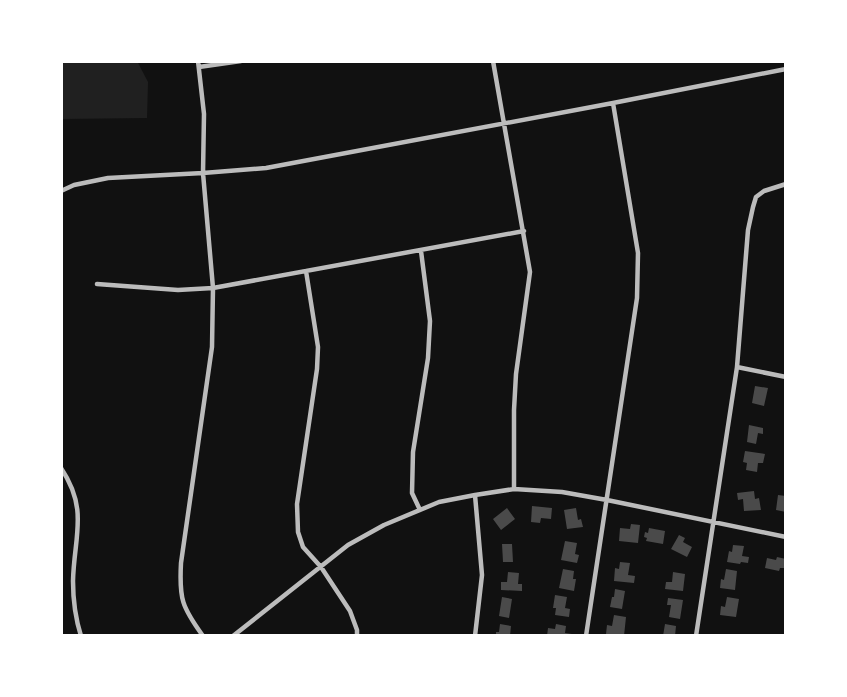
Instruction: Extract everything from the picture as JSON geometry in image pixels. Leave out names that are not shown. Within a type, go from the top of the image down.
[{"type":"street","points":[[203,636],[188,615],[179,590],[212,347],[213,288],[203,173],[204,114],[199,64],[242,61]]},
{"type":"street","points":[[493,61],[530,272],[516,374],[514,489]]},
{"type":"street","points":[[61,191],[74,185],[108,178],[278,166],[786,69]]},
{"type":"street","points":[[586,636],[637,298],[638,253],[613,103]]},
{"type":"street","points":[[696,636],[737,367],[752,207],[756,197],[764,191],[786,184]]},
{"type":"street","points":[[97,284],[178,290],[213,288],[524,231]]},
{"type":"street","points":[[419,510],[412,493],[413,452],[428,358],[430,321],[421,251]]},
{"type":"street","points":[[306,271],[318,347],[297,504],[298,532],[303,547],[321,567],[350,611],[357,636]]},
{"type":"street","points":[[737,367],[786,377]]},
{"type":"street","points":[[61,468],[77,503],[79,526],[73,602],[81,636]]},
{"type":"street","points":[[233,636],[348,545],[384,525],[439,502],[475,495],[514,489],[562,492],[786,537]]},
{"type":"street","points":[[475,495],[482,575],[475,636]]},
{"type":"shaded area","points":[[61,61],[137,61],[148,82],[147,118],[61,119]]},
{"type":"building","points":[[755,386],[768,388],[764,406],[752,403]]},
{"type":"building","points":[[749,425],[763,428],[763,434],[758,433],[756,444],[747,442]]},
{"type":"building","points":[[745,451],[765,454],[763,463],[758,463],[757,472],[746,470],[747,463],[743,462]]},
{"type":"building","points":[[754,491],[755,499],[759,498],[761,510],[744,511],[743,499],[738,500],[737,493]]},
{"type":"building","points":[[778,495],[786,496],[786,512],[776,510]]},
{"type":"building","points":[[532,506],[552,508],[551,519],[541,518],[540,523],[531,522]]},
{"type":"building","points":[[507,508],[515,519],[501,530],[493,519]]},
{"type":"building","points":[[576,508],[578,520],[581,519],[583,527],[567,529],[564,510]]},
{"type":"building","points":[[631,524],[640,525],[638,543],[619,541],[620,528],[630,529]]},
{"type":"building","points":[[649,528],[665,531],[663,544],[646,541],[645,532],[648,533]]},
{"type":"building","points":[[679,535],[685,538],[683,542],[692,547],[687,557],[671,549]]},
{"type":"building","points":[[565,541],[577,543],[577,563],[561,560]]},
{"type":"building","points":[[502,544],[512,544],[513,562],[503,562]]},
{"type":"building","points":[[733,545],[744,546],[742,556],[749,557],[748,563],[727,562]]},
{"type":"building","points":[[777,557],[786,559],[785,568],[780,568],[779,571],[765,568],[767,558],[776,560]]},
{"type":"building","points":[[620,562],[630,563],[628,575],[635,576],[634,583],[614,581],[615,568],[619,569]]},
{"type":"building","points":[[563,569],[574,571],[574,591],[559,588]]},
{"type":"building","points":[[726,569],[737,571],[735,590],[720,588]]},
{"type":"building","points":[[508,572],[519,573],[518,584],[522,584],[522,591],[501,590],[501,582],[507,582]]},
{"type":"building","points":[[673,572],[685,574],[683,591],[665,589],[666,582],[672,582]]},
{"type":"building","points":[[615,589],[625,591],[622,609],[610,607]]},
{"type":"building","points":[[555,595],[567,597],[565,608],[570,609],[569,617],[555,615]]},
{"type":"building","points":[[502,597],[512,599],[509,618],[499,616]]},
{"type":"building","points":[[727,597],[739,599],[736,617],[720,615],[721,606],[725,607]]},
{"type":"building","points":[[668,598],[683,600],[680,619],[669,617],[671,605],[667,605]]},
{"type":"building","points":[[614,615],[626,617],[624,636],[606,634],[607,625],[612,626]]},
{"type":"building","points":[[500,624],[511,626],[510,636],[496,636]]},
{"type":"building","points":[[556,624],[566,626],[565,633],[572,636],[547,636],[548,628],[555,629]]},
{"type":"building","points":[[665,624],[676,626],[675,636],[663,636]]}]
